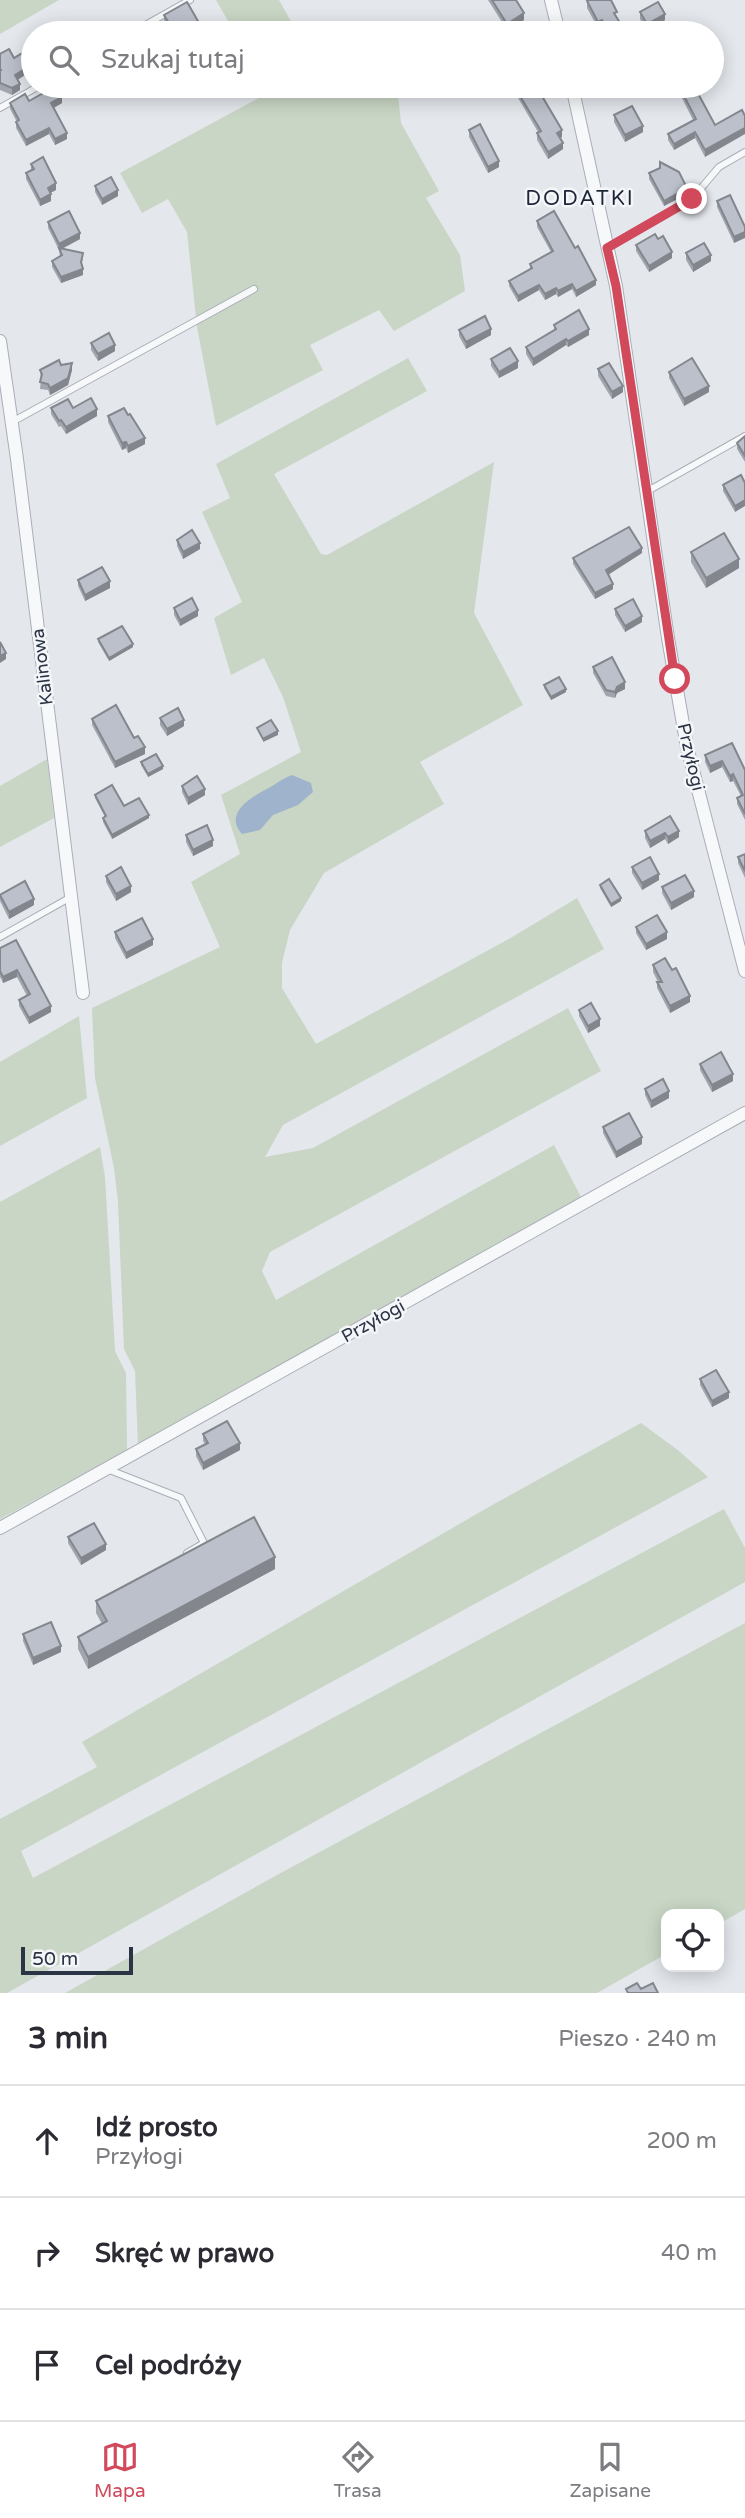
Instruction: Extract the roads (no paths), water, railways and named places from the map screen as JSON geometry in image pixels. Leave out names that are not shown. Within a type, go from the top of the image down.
[{"type":"street","points":[[551,0],[556,21]]},
{"type":"street","name":"Przyłogi","points":[[575,98],[616,286],[687,747],[745,971]]},
{"type":"street","name":"Kalinowa","points":[[0,341],[83,993]]},
{"type":"street","name":"Przyłogi","points":[[0,1528],[745,1113]]},
{"type":"lane","points":[[152,21],[190,0]]},
{"type":"lane","points":[[0,108],[21,96]]},
{"type":"lane","points":[[607,248],[692,199],[719,167],[745,152]]},
{"type":"lane","points":[[12,422],[254,289]]},
{"type":"lane","points":[[646,492],[745,436]]},
{"type":"lane","points":[[0,937],[72,896]]},
{"type":"lane","points":[[107,1469],[181,1498],[204,1543],[179,1557]]},
{"type":"water","points":[[292,775],[311,783],[313,792],[298,805],[273,815],[260,830],[242,834],[236,820],[241,807]]},
{"type":"district","name":"DODATKI","points":[[580,198]]}]
